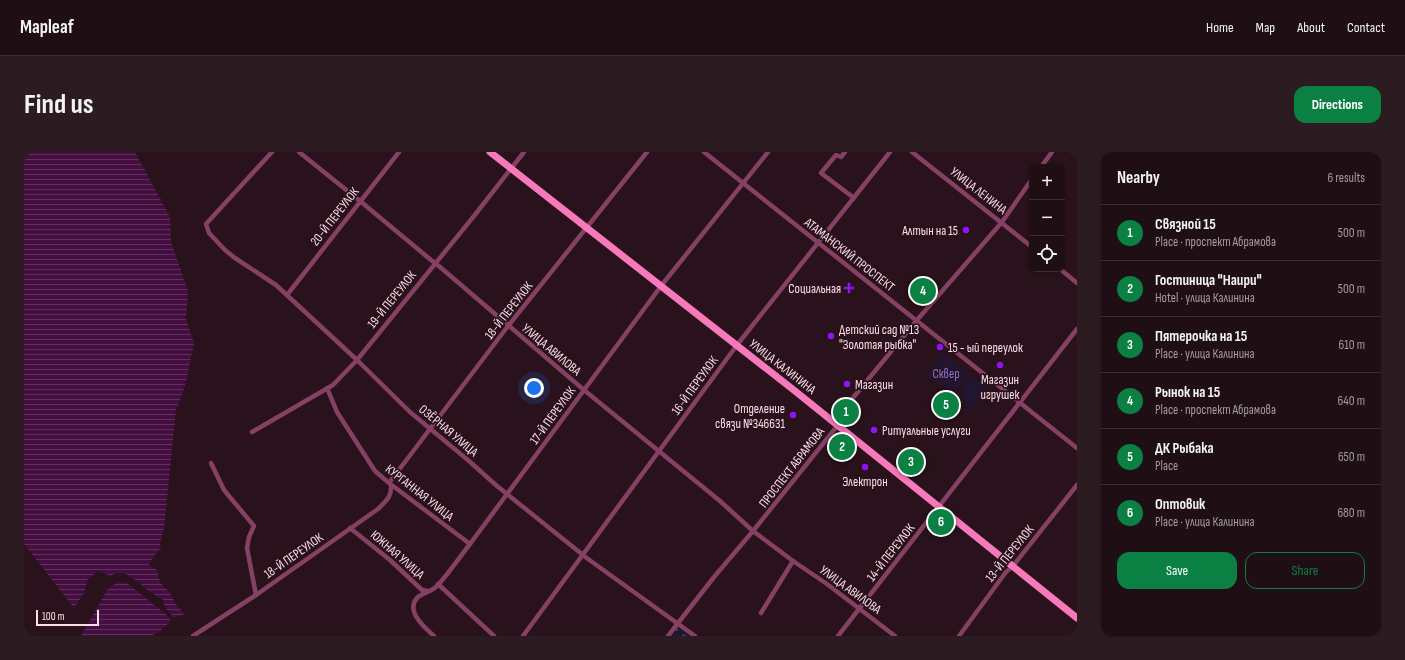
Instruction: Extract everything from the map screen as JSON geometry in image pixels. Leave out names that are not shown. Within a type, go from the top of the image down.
[{"type":"main road","name":"УЛИЦА КАЛИНИНА","points":[[490,152],[838,425],[1077,618]]},
{"type":"street","name":"ОЗЁРНАЯ УЛИЦА","points":[[272,152],[206,224],[209,233],[235,258],[264,276],[287,295],[391,394],[507,494],[583,556],[695,636]]},
{"type":"street","name":"УЛИЦА АВИЛОВА","points":[[299,152],[435,263],[584,390],[720,501],[754,531],[895,636]]},
{"type":"street","name":"20-Й ПЕРЕУЛОК","points":[[287,295],[399,152]]},
{"type":"street","name":"19-Й ПЕРЕУЛОК","points":[[252,432],[333,385],[356,360],[524,152]]},
{"type":"street","name":"18-Й ПЕРЕУЛОК","points":[[193,636],[256,595],[369,516],[386,502],[392,492],[390,484],[429,428],[508,326],[647,152]]},
{"type":"street","name":"АТАМАНСКИЙ ПРОСПЕКТ","points":[[704,152],[1077,448]]},
{"type":"street","name":"17-Й ПЕРЕУЛОК","points":[[434,636],[418,619],[414,612],[416,599],[424,593],[432,591],[470,544],[661,286],[768,152]]},
{"type":"street","points":[[845,152],[841,157],[836,155],[822,173],[854,198]]},
{"type":"street","name":"16-Й ПЕРЕУЛОК","points":[[523,636],[737,345],[890,152]]},
{"type":"street","name":"УЛИЦА ЛЕНИНА","points":[[912,152],[1029,244]]},
{"type":"street","points":[[1043,164],[1052,152]]},
{"type":"street","name":"ПРОСПЕКТ АБРАМОВА","points":[[668,636],[838,425],[838,416],[917,320],[1002,222],[1029,183]]},
{"type":"street","points":[[1064,272],[1077,283]]},
{"type":"street","name":"14-Й ПЕРЕУЛОК","points":[[838,636],[1077,329]]},
{"type":"street","name":"КУРГАННАЯ УЛИЦА","points":[[327,388],[337,412],[376,471],[390,484],[470,544]]},
{"type":"street","name":"18-Й ПЕРЕУЛОК","points":[[211,463],[224,490],[254,526],[249,537],[247,548],[256,595]]},
{"type":"street","name":"13-Й ПЕРЕУЛОК","points":[[959,636],[1006,572],[1013,566],[1077,485]]},
{"type":"street","name":"ЮЖНАЯ УЛИЦА","points":[[350,528],[390,560],[422,590],[426,592],[432,591]]},
{"type":"street","points":[[761,612],[793,561]]},
{"type":"street","name":"ЮЖНАЯ УЛИЦА","points":[[438,584],[494,636]]},
{"type":"green space","name":"Сквер","points":[[943,353],[969,373],[955,390],[950,387],[948,390],[927,375]]},
{"type":"green space","points":[[972,376],[988,388],[974,407],[972,405],[969,409],[964,406],[967,402],[961,398],[962,396],[959,394]]},
{"type":"green space","points":[[678,627],[692,636],[671,636]]},
{"type":"shaded area","points":[[24,152],[135,152],[170,217],[171,242],[188,291],[186,319],[194,343],[183,392],[176,410],[164,528],[160,543],[161,548],[149,565],[157,570],[160,582],[185,614],[174,618],[165,607],[162,599],[124,573],[116,573],[111,576],[98,571],[88,579],[84,593],[74,608],[24,544]]},
{"type":"shaded area","points":[[117,582],[127,583],[168,616],[171,621],[159,632],[150,636],[81,636],[107,590]]},
{"type":"place","name":"Алтын на 15","points":[[966,230]]},
{"type":"place","name":"Социальная","points":[[849,288]]},
{"type":"place","name":"Рынок на 15","points":[[923,291]]},
{"type":"place","name":"Детский сад №13 \"Золотая рыбка\"","points":[[831,336]]},
{"type":"place","name":"15 - ый переулок","points":[[940,347]]},
{"type":"place","name":"Магазин игрушек","points":[[1000,365]]},
{"type":"place","name":"Магазин","points":[[847,384]]},
{"type":"place","name":"ДК Рыбака","points":[[946,405]]},
{"type":"place","name":"Связной 15","points":[[846,412]]},
{"type":"place","name":"Отделение связи №346631","points":[[793,415]]},
{"type":"place","name":"Ритуальные услуги","points":[[874,430]]},
{"type":"place","name":"Гостиница \"Наири\"","points":[[842,447]]},
{"type":"place","name":"Пятерочка на 15","points":[[911,462]]},
{"type":"place","name":"Электрон","points":[[865,467]]},
{"type":"place","name":"Оптовик","points":[[941,522]]}]
